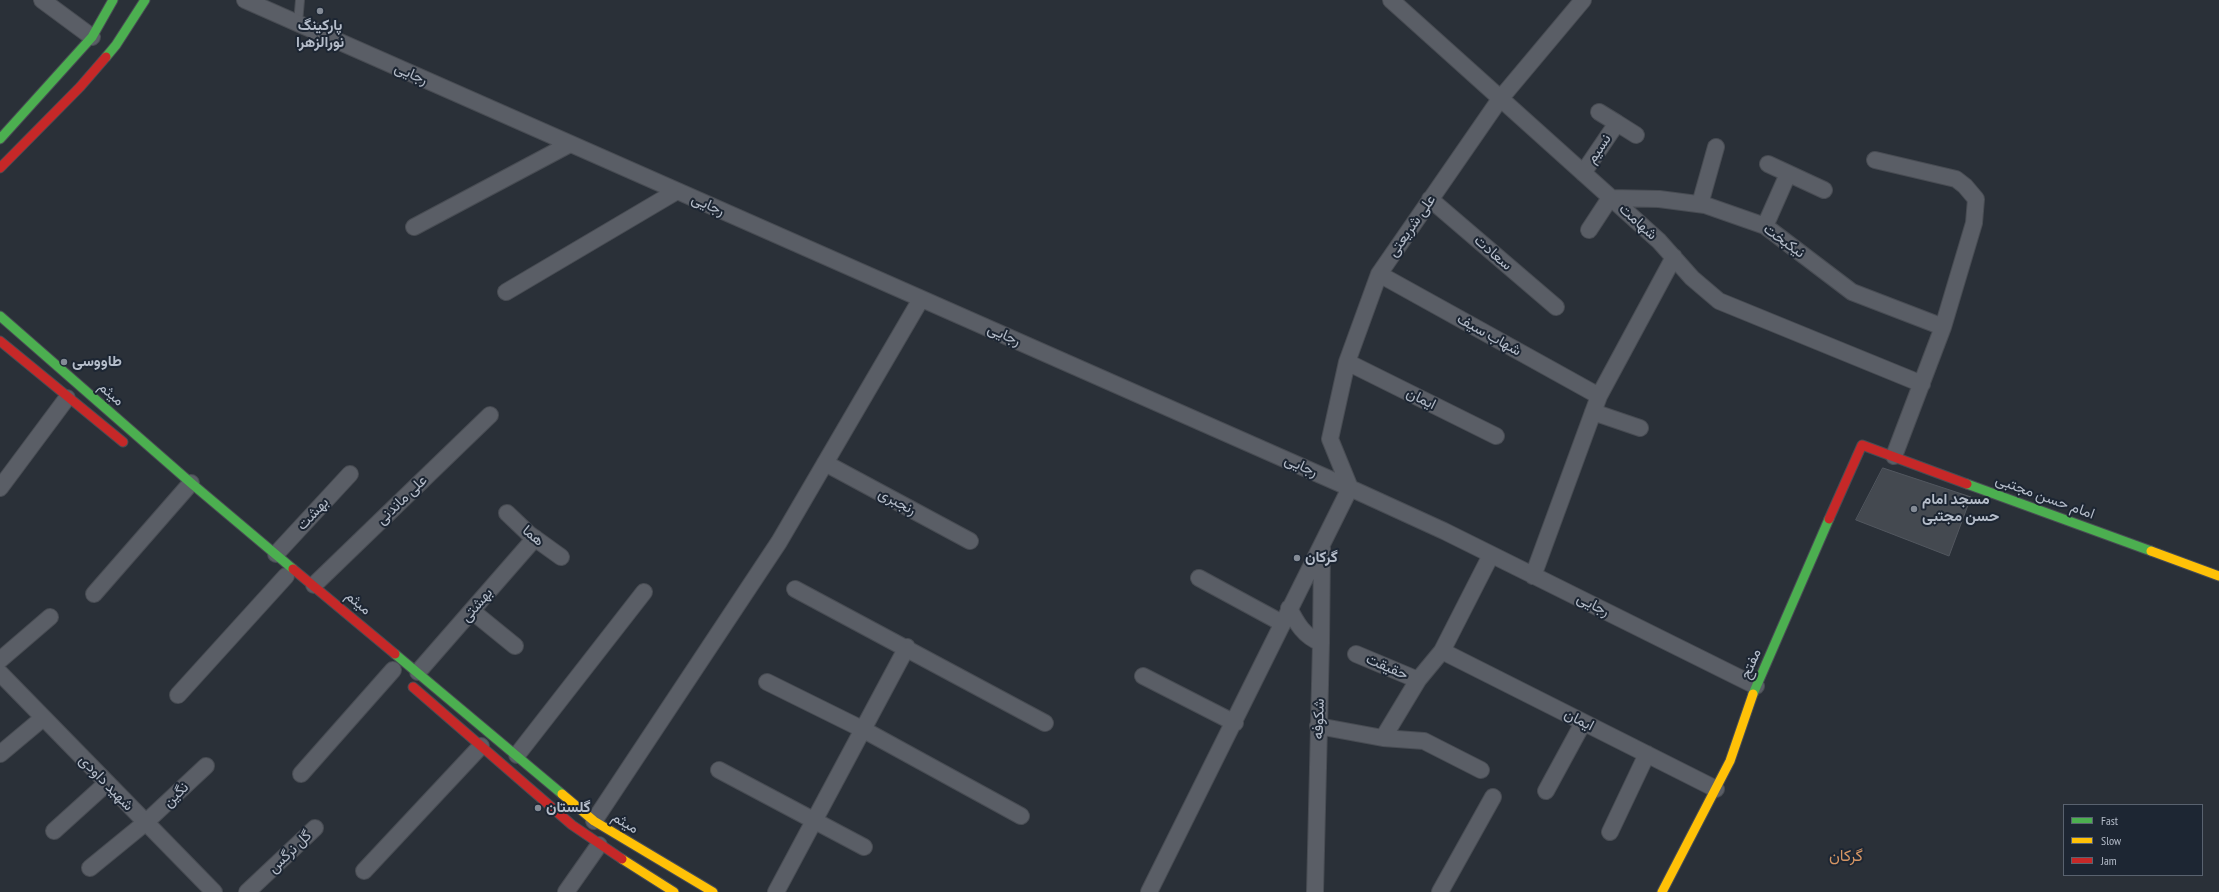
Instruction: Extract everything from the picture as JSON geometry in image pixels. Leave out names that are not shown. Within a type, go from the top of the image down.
[{"type":"main road","points":[[0,139],[92,37],[113,0]]},
{"type":"main road","points":[[0,168],[80,87],[116,45],[145,0]]},
{"type":"main road","name":"میثم","points":[[0,316],[244,541]]},
{"type":"main road","name":"میثم","points":[[0,341],[67,398],[129,446]]},
{"type":"main road","name":"امام حسن مجتبی","points":[[1862,445],[2219,576]]},
{"type":"main road","name":"مفتح","points":[[1662,892],[1730,761],[1756,686],[1862,445]]},
{"type":"main road","name":"میثم","points":[[185,486],[276,554],[314,585],[594,821],[713,892]]},
{"type":"main road","points":[[396,672],[572,825],[599,845],[674,892]]},
{"type":"street","points":[[42,0],[92,37]]},
{"type":"street","name":"رجایی","points":[[245,0],[1350,488],[1444,531],[1756,686]]},
{"type":"street","name":"شهامت","points":[[1391,0],[1659,241],[1692,278],[1718,301],[1922,384]]},
{"type":"street","name":"علی شریعتی","points":[[1350,488],[1330,439],[1347,362],[1379,274],[1500,99],[1583,0]]},
{"type":"street","name":"نسیم","points":[[1583,173],[1617,123],[1599,112]]},
{"type":"street","points":[[1617,123],[1636,135]]},
{"type":"street","points":[[414,227],[570,144]]},
{"type":"street","points":[[1700,204],[1716,147]]},
{"type":"street","points":[[1874,160],[1956,179],[1965,186],[1976,199],[1974,223],[1943,327],[1894,456]]},
{"type":"street","points":[[1768,164],[1824,190]]},
{"type":"street","points":[[1765,226],[1788,174]]},
{"type":"street","points":[[506,292],[677,191]]},
{"type":"street","points":[[1589,230],[1610,198]]},
{"type":"street","name":"نیکبخت","points":[[1610,198],[1659,199],[1700,204],[1765,226],[1852,292],[1943,327]]},
{"type":"street","name":"سعادت","points":[[1430,199],[1556,307]]},
{"type":"street","points":[[1533,576],[1599,396],[1674,257]]},
{"type":"street","name":"شهاب سیف","points":[[1379,274],[1599,396]]},
{"type":"street","points":[[594,821],[779,542],[920,298]]},
{"type":"street","name":"ایمان","points":[[1347,362],[1496,436]]},
{"type":"street","points":[[0,488],[67,398]]},
{"type":"street","points":[[1593,412],[1640,428]]},
{"type":"street","name":"علی ماندنی","points":[[314,585],[490,415]]},
{"type":"street","name":"رنجبری","points":[[825,462],[970,541]]},
{"type":"street","name":"بهشت","points":[[276,554],[350,474]]},
{"type":"street","points":[[94,594],[185,486]]},
{"type":"street","points":[[1149,892],[1235,723],[1289,608],[1322,546],[1350,488]]},
{"type":"street","name":"هما","points":[[507,513],[535,538],[560,557]]},
{"type":"street","name":"بهشتی","points":[[418,672],[535,538]]},
{"type":"street","name":"شکوفه","points":[[1315,892],[1318,726],[1322,643],[1322,546]]},
{"type":"street","points":[[1383,738],[1418,680],[1442,651],[1491,555]]},
{"type":"street","points":[[178,695],[286,576]]},
{"type":"street","points":[[1199,578],[1282,623]]},
{"type":"street","points":[[795,589],[907,647],[1045,723]]},
{"type":"street","points":[[517,755],[644,592]]},
{"type":"street","points":[[1289,608],[1302,631],[1312,639],[1322,643]]},
{"type":"street","points":[[472,611],[515,646]]},
{"type":"street","points":[[0,660],[50,617]]},
{"type":"street","points":[[776,892],[816,820],[907,647]]},
{"type":"street","name":"ایمان","points":[[1442,651],[1716,789]]},
{"type":"street","name":"حقیقت","points":[[1356,654],[1418,680]]},
{"type":"street","points":[[301,774],[396,672]]},
{"type":"street","name":"شهید داودی","points":[[0,673],[214,892]]},
{"type":"street","points":[[1143,676],[1235,723]]},
{"type":"street","points":[[768,682],[864,730],[1021,816]]},
{"type":"street","points":[[0,754],[43,718]]},
{"type":"street","points":[[1546,791],[1584,722]]},
{"type":"street","points":[[1318,726],[1383,738],[1424,741],[1481,770]]},
{"type":"street","points":[[364,871],[481,746]]},
{"type":"street","points":[[1610,832],[1647,754]]},
{"type":"street","name":"نگین","points":[[90,868],[146,823],[206,766]]},
{"type":"street","points":[[720,770],[864,847]]},
{"type":"street","points":[[54,832],[107,783]]},
{"type":"street","points":[[1440,892],[1493,797]]},
{"type":"street","name":"گل نرگس","points":[[247,892],[315,828]]},
{"type":"street","points":[[566,892],[599,845]]},
{"type":"lane","points":[[298,23],[300,0]]},
{"type":"building","name":"مسجد امام حسن مجتبی","points":[[1883,468],[1971,497],[1949,556],[1856,520]]},
{"type":"traffic: fast","points":[[0,139],[92,37],[113,0]]},
{"type":"traffic: fast","points":[[106,57],[116,45],[145,0]]},
{"type":"traffic: fast","points":[[0,316],[191,483],[293,569]]},
{"type":"traffic: fast","points":[[1967,484],[2151,551]]},
{"type":"traffic: fast","points":[[1753,694],[1829,519]]},
{"type":"traffic: fast","points":[[395,654],[562,794]]},
{"type":"traffic: slow","points":[[2151,551],[2219,576]]},
{"type":"traffic: slow","points":[[1662,892],[1730,761],[1753,694]]},
{"type":"traffic: slow","points":[[562,794],[594,821],[713,892]]},
{"type":"traffic: slow","points":[[622,859],[674,892]]},
{"type":"traffic: jam","points":[[0,168],[80,87],[106,57]]},
{"type":"traffic: jam","points":[[0,341],[123,442]]},
{"type":"traffic: jam","points":[[1829,519],[1862,445],[1967,484]]},
{"type":"traffic: jam","points":[[293,569],[395,654]]},
{"type":"traffic: jam","points":[[413,687],[572,825],[622,859]]},
{"type":"place","name":"پارکینگ نورالزهرا","points":[[320,11]]},
{"type":"place","name":"طاووسی","points":[[64,362]]},
{"type":"place","name":"مسجد امام حسن مجتبی","points":[[1914,509]]},
{"type":"place","name":"گرکان","points":[[1297,558]]},
{"type":"place","name":"گلستان","points":[[538,808]]},
{"type":"district","name":"گرکان","points":[[1846,856]]}]
